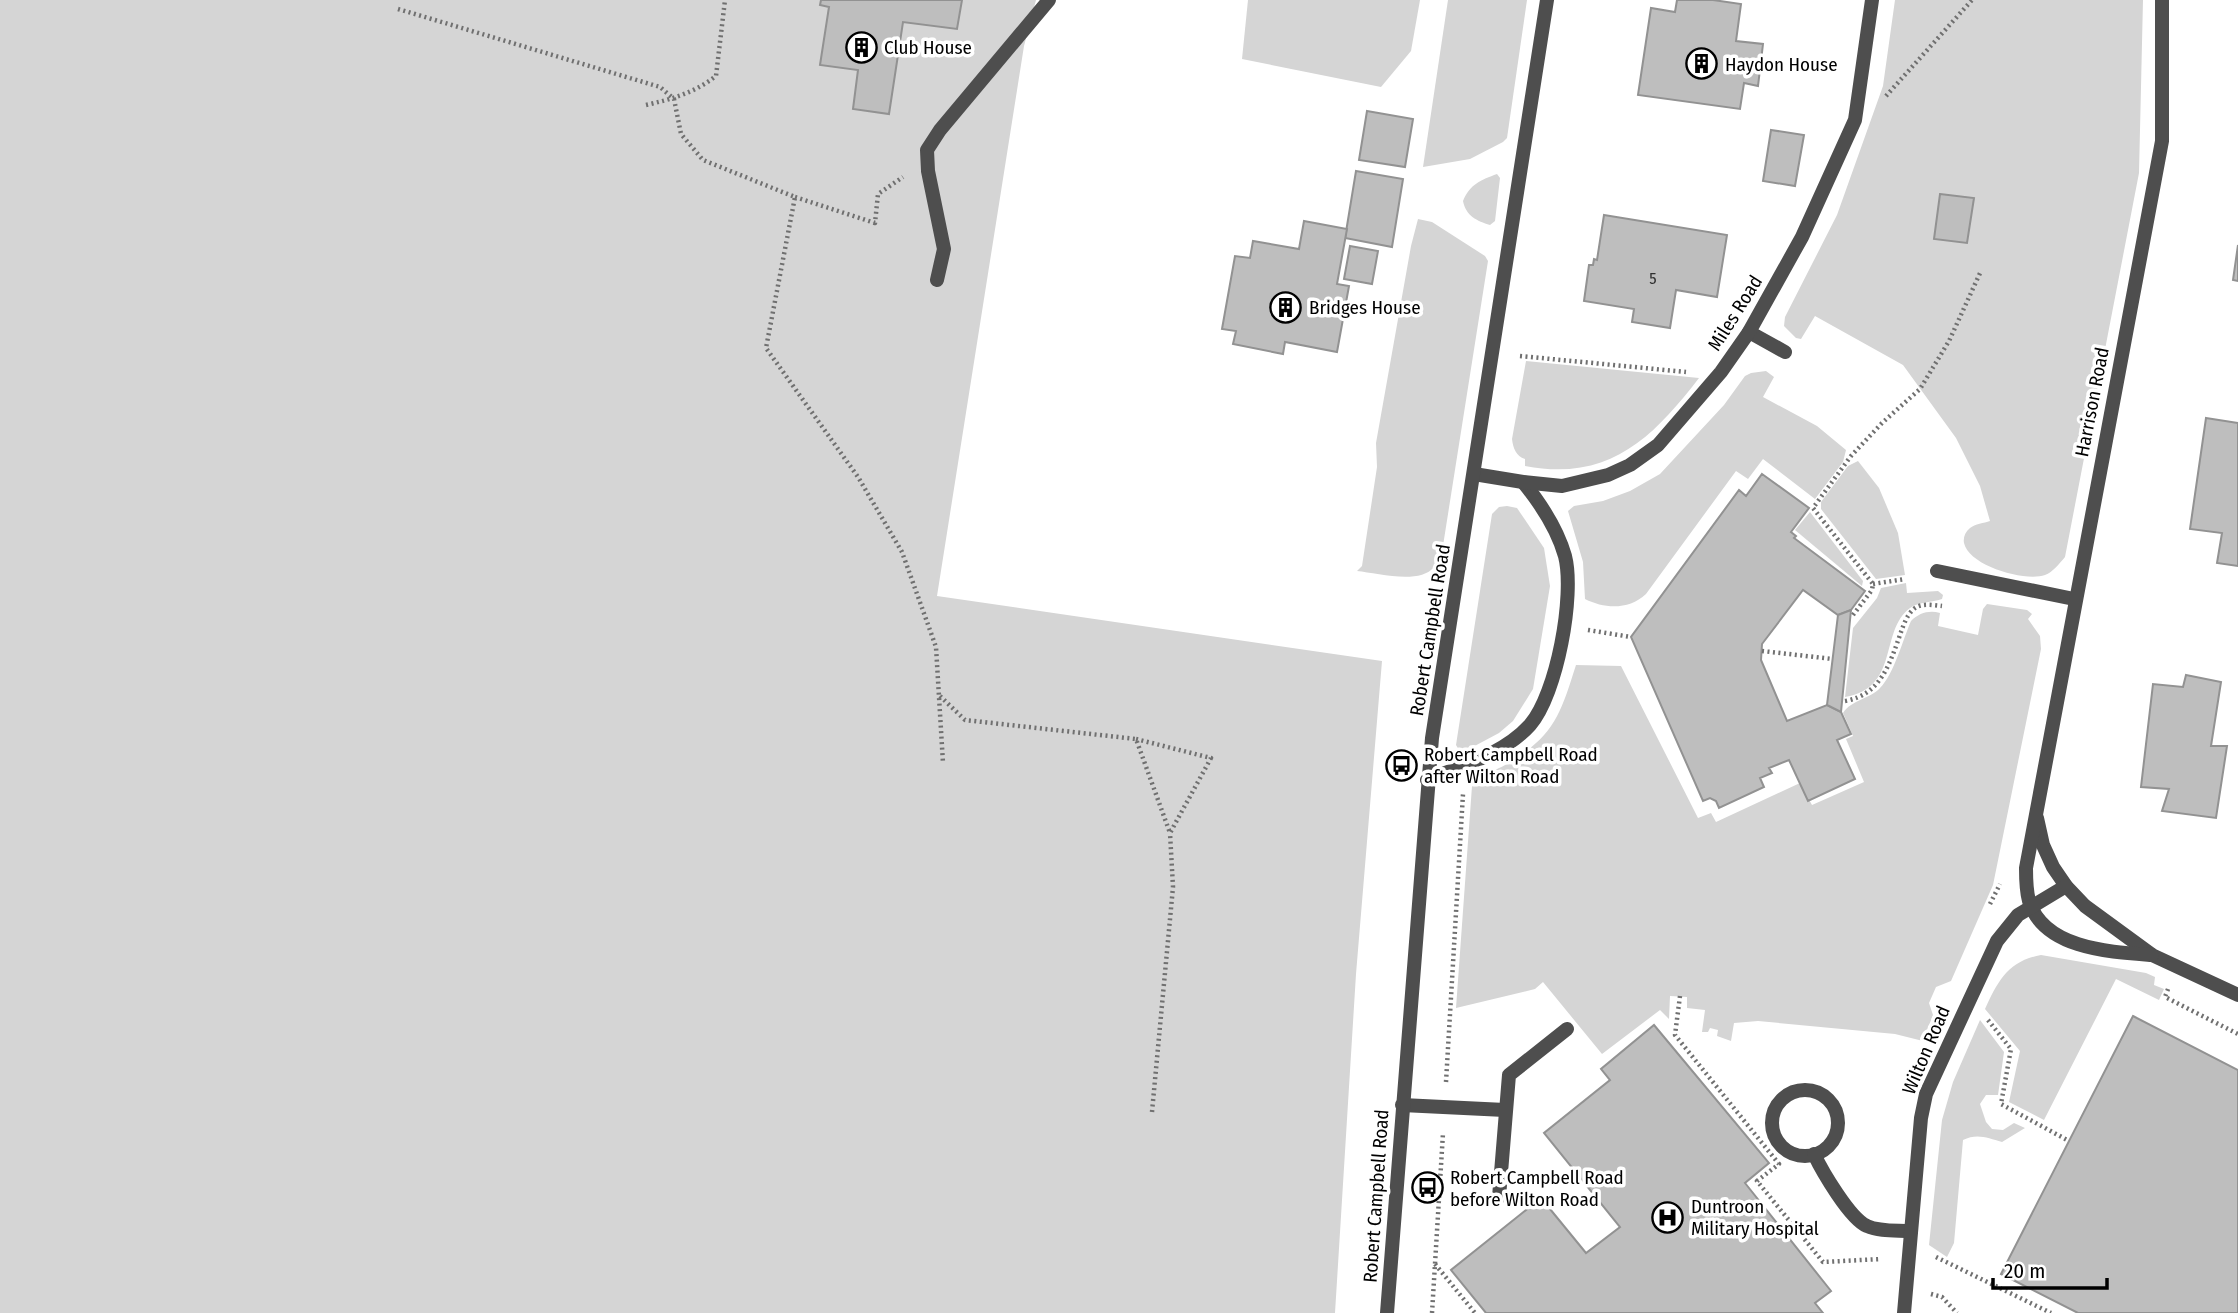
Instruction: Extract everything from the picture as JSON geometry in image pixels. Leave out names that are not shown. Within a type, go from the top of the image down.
[{"type":"street","points":[[937,280],[944,249],[928,171],[927,150],[940,130],[1049,0]]},
{"type":"street","name":"Robert Campbell Road","points":[[1387,1313],[1427,780],[1547,0]]},
{"type":"street","name":"Miles Road","points":[[1474,474],[1554,486],[1582,483],[1618,470],[1649,453],[1675,427],[1721,372],[1749,332],[1802,237],[1855,120],[1872,0]]},
{"type":"street","name":"Harrison Road","points":[[2152,955],[2066,940],[2043,924],[2031,906],[2026,886],[2026,868],[2074,599],[2162,141],[2162,0]]},
{"type":"street","points":[[1749,332],[1785,352]]},
{"type":"street","points":[[1427,780],[1465,765],[1512,741],[1538,714],[1554,676],[1568,585],[1566,559],[1552,523],[1522,482]]},
{"type":"street","points":[[1937,571],[2074,599]]},
{"type":"street","name":"Harrison Road","points":[[2036,810],[2048,856],[2066,886],[2085,906],[2152,955],[2238,995]]},
{"type":"street","name":"Wilton Road","points":[[1905,1313],[1923,1104],[1965,1006],[1997,941],[2013,920],[2066,886]]},
{"type":"street","points":[[1499,1197],[1509,1075],[1567,1029]]},
{"type":"street","points":[[1814,1091],[1827,1099],[1835,1111],[1837,1126],[1832,1141],[1814,1154],[1801,1156],[1789,1152],[1779,1143],[1773,1131],[1772,1118],[1776,1106],[1791,1093],[1814,1091]]},
{"type":"street","points":[[1402,1105],[1506,1110]]},
{"type":"street","points":[[1814,1154],[1823,1174],[1862,1223],[1874,1228],[1911,1231]]},
{"type":"path","points":[[646,105],[674,99],[701,88],[716,76],[725,0]]},
{"type":"path","points":[[1855,120],[1877,107],[1972,0]]},
{"type":"path","points":[[398,9],[660,87],[674,99],[681,134],[703,160],[795,197],[875,223],[878,194],[909,173]]},
{"type":"path","points":[[795,197],[766,348],[858,477],[902,552],[936,647],[943,763]]},
{"type":"path","points":[[1853,615],[1872,590],[1873,584],[1813,508],[1851,456],[1920,389],[1949,341],[1981,271]]},
{"type":"path","points":[[1520,356],[1687,372]]},
{"type":"path","points":[[1873,584],[1905,579]]},
{"type":"path","points":[[1844,701],[1866,694],[1881,680],[1907,617],[1913,609],[1927,605],[1942,606]]},
{"type":"path","points":[[1563,625],[1631,637]]},
{"type":"path","points":[[1762,651],[1833,659]]},
{"type":"path","points":[[940,695],[965,720],[1136,739],[1211,758],[1170,833]]},
{"type":"path","points":[[1136,739],[1170,833],[1173,887],[1152,1112]]},
{"type":"path","points":[[1432,1313],[1465,765]]},
{"type":"path","points":[[1989,906],[2000,883]]},
{"type":"path","points":[[1680,996],[1675,1035],[1780,1164],[1757,1181],[1823,1262],[1888,1258]]},
{"type":"path","points":[[1965,1006],[1983,1014],[2011,1049],[2001,1104],[2069,1141]]},
{"type":"path","points":[[1928,1253],[2051,1313]]},
{"type":"path","points":[[1435,1263],[1475,1313]]},
{"type":"shaded area","points":[[0,0],[1036,0],[1024,46],[937,596],[1382,661],[1356,974],[1335,1313],[0,1313]]},
{"type":"shaded area","points":[[1248,0],[1420,0],[1411,51],[1381,87],[1242,59]]},
{"type":"shaded area","points":[[1448,0],[1527,0],[1507,138],[1470,159],[1423,167]]},
{"type":"shaded area","points":[[1895,0],[2143,0],[2139,173],[2065,557],[2045,575],[2025,576],[1999,570],[1976,559],[1968,551],[1964,543],[1967,531],[1990,521],[1980,486],[1956,438],[1903,365],[1815,316],[1801,339],[1796,338],[1784,326],[1785,317],[1837,215],[1883,86]]},
{"type":"shaded area","points":[[1497,174],[1500,178],[1495,221],[1490,225],[1473,217],[1463,201],[1477,183]]},
{"type":"shaded area","points":[[1418,219],[1432,222],[1485,256],[1488,261],[1442,552],[1434,567],[1419,576],[1409,577],[1357,571],[1362,566],[1377,467],[1376,443]]},
{"type":"shaded area","points":[[1526,361],[1699,378],[1664,420],[1626,451],[1581,468],[1554,469],[1525,466],[1525,459],[1517,454],[1513,446]]},
{"type":"shaded area","points":[[1766,371],[1774,377],[1763,397],[1817,426],[1846,450],[1843,462],[1815,499],[1763,459],[1748,479],[1736,471],[1646,594],[1632,603],[1617,606],[1601,605],[1585,599],[1583,562],[1568,511],[1574,506],[1603,501],[1630,491],[1660,474],[1724,405],[1745,376]]},
{"type":"shaded area","points":[[1858,461],[1879,488],[1898,533],[1905,575],[1876,579],[1821,509],[1821,502],[1848,466]]},
{"type":"shaded area","points":[[1499,507],[1517,508],[1544,548],[1550,586],[1533,689],[1513,721],[1499,733],[1469,749],[1459,750],[1456,745],[1492,514]]},
{"type":"shaded area","points":[[1810,512],[1863,581],[1862,586],[1795,530]]},
{"type":"shaded area","points":[[1906,583],[1907,593],[1938,591],[1943,595],[1942,599],[1910,608],[1894,630],[1882,671],[1874,683],[1862,692],[1845,697],[1853,628],[1877,598],[1881,588]]},
{"type":"shaded area","points":[[1987,604],[2027,610],[2032,614],[2028,619],[2040,636],[2041,649],[1993,885],[1951,981],[1936,987],[1929,1003],[1933,1015],[1923,1041],[1895,1034],[1758,1021],[1734,1023],[1731,1041],[1717,1036],[1718,1030],[1710,1028],[1708,1032],[1702,1032],[1705,1010],[1687,1008],[1687,997],[1670,996],[1669,1019],[1660,1010],[1602,1054],[1543,982],[1535,989],[1456,1008],[1472,786],[1484,775],[1523,753],[1546,733],[1560,711],[1576,665],[1621,666],[1698,818],[1711,813],[1716,822],[1800,783],[1812,805],[1864,782],[1846,739],[1853,736],[1843,713],[1851,705],[1876,692],[1885,682],[1914,618],[1928,612],[1940,613],[1938,626],[1978,635],[1983,609]]},
{"type":"shaded area","points":[[2041,955],[2146,973],[2155,977],[2154,985],[2164,989],[2159,1000],[2116,979],[2044,1120],[2009,1102],[2020,1051],[1985,1009],[2000,981],[2012,967]]},
{"type":"shaded area","points":[[1980,1020],[2004,1052],[1998,1095],[1986,1095],[1980,1104],[1986,1122],[1992,1129],[2003,1130],[2014,1123],[2025,1128],[2002,1142],[1978,1137],[1963,1140],[1954,1243],[1947,1257],[1929,1245],[1942,1120],[1953,1082]]},
{"type":"building","name":"Club House","points":[[821,0],[962,0],[957,29],[903,22],[889,114],[853,109],[858,70],[820,65],[829,7],[820,5]]},
{"type":"building","name":"Haydon House","points":[[1677,0],[1713,0],[1741,4],[1736,41],[1763,44],[1758,86],[1744,83],[1740,109],[1638,95],[1651,8],[1675,12]]},
{"type":"building","points":[[1367,111],[1413,119],[1405,167],[1359,160]]},
{"type":"building","points":[[1771,130],[1804,135],[1795,186],[1763,181]]},
{"type":"building","points":[[1356,171],[1403,179],[1392,247],[1345,238]]},
{"type":"building","points":[[1940,194],[1974,198],[1967,243],[1934,239]]},
{"type":"building","points":[[1604,215],[1727,235],[1717,297],[1676,290],[1670,328],[1632,322],[1634,309],[1584,301],[1589,265],[1593,265],[1594,259],[1597,260]]},
{"type":"building","name":"Bridges House","points":[[1304,221],[1347,229],[1337,284],[1349,286],[1337,352],[1285,342],[1283,354],[1233,344],[1236,331],[1222,329],[1235,256],[1250,258],[1253,241],[1299,249]]},
{"type":"building","points":[[2238,245],[2238,281],[2233,280]]},
{"type":"building","points":[[1350,246],[1378,251],[1372,284],[1344,279]]},
{"type":"building","points":[[2206,418],[2238,423],[2238,566],[2217,563],[2222,533],[2190,529]]},
{"type":"building","points":[[1762,474],[1809,508],[1791,532],[1796,536],[1794,538],[1865,591],[1851,610],[1838,615],[1803,590],[1762,644],[1761,660],[1787,721],[1827,705],[1841,712],[1851,734],[1837,740],[1855,779],[1808,801],[1789,760],[1769,768],[1772,773],[1760,778],[1764,787],[1719,808],[1716,801],[1710,798],[1703,801],[1631,637],[1739,490],[1746,496]]},
{"type":"building","points":[[1851,610],[1841,712],[1827,705],[1838,615]]},
{"type":"building","points":[[2186,675],[2221,682],[2211,746],[2227,746],[2216,818],[2162,811],[2169,789],[2141,787],[2153,684],[2183,687]]},
{"type":"building","points":[[2133,1016],[2238,1070],[2238,1313],[2078,1313],[2001,1274]]},
{"type":"building","name":"Duntroon Military Hospital","points":[[1654,1025],[1769,1163],[1745,1183],[1831,1291],[1815,1303],[1823,1313],[1486,1313],[1451,1270],[1541,1198],[1586,1253],[1620,1227],[1544,1133],[1610,1080],[1601,1069]]},
{"type":"place","name":"Club House","points":[[861,47]]},
{"type":"place","name":"Haydon House","points":[[1702,64]]},
{"type":"place","name":"Bridges House","points":[[1286,307]]},
{"type":"place","name":"Robert Campbell Road after Wilton Road","points":[[1401,765]]},
{"type":"place","name":"Robert Campbell Road before Wilton Road","points":[[1427,1188]]},
{"type":"place","name":"Duntroon Military Hospital","points":[[1668,1217]]}]
